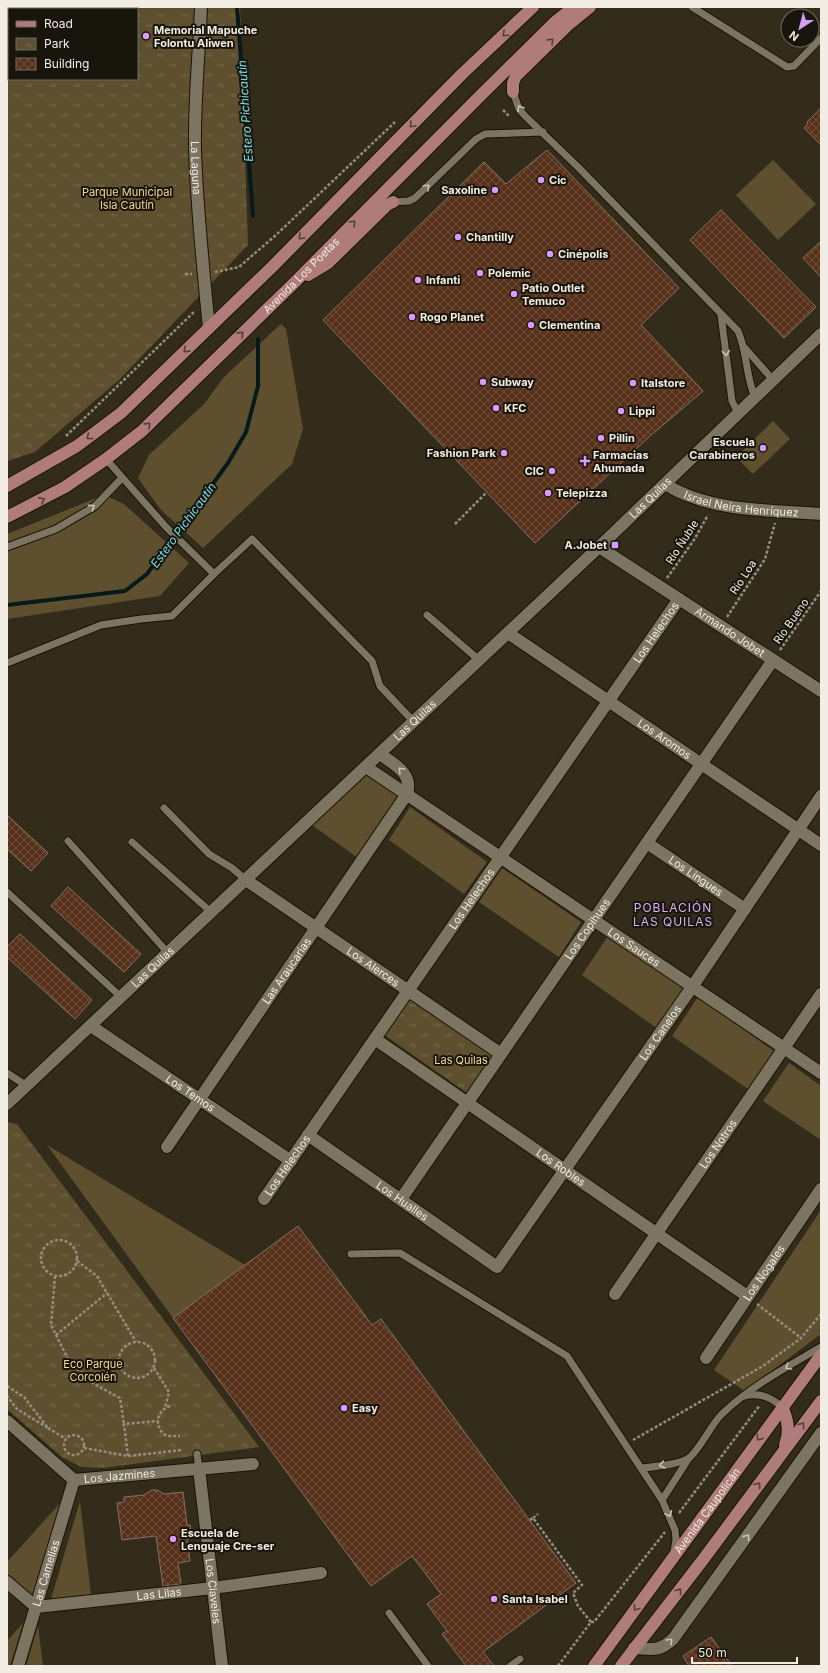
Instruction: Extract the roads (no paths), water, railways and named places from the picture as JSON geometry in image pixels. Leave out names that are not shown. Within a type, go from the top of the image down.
[{"type":"main road","points":[[7,486],[77,446],[121,413],[272,267],[462,74],[534,7]]},
{"type":"main road","name":"Avenida Los Poetas","points":[[7,517],[65,487],[106,459],[142,431],[292,285],[555,22],[574,7]]},
{"type":"main road","points":[[513,92],[513,84],[516,76],[569,24],[590,7]]},
{"type":"main road","points":[[292,285],[328,263],[387,205],[393,202]]},
{"type":"main road","name":"Avenida Caupolicán","points":[[594,1666],[821,1355]]},
{"type":"main road","points":[[621,1666],[702,1561],[821,1401]]},
{"type":"main road","points":[[782,1407],[788,1423],[788,1432],[784,1450]]},
{"type":"street","name":"La Laguna","points":[[201,7],[197,72],[195,149],[199,224],[209,328]]},
{"type":"street","name":"Las Quilas","points":[[7,1104],[599,547],[821,334]]},
{"type":"street","name":"Israel Neira Henríquez","points":[[665,484],[687,496],[714,504],[821,514]]},
{"type":"street","name":"Armando Jobet","points":[[599,547],[821,691]]},
{"type":"street","name":"Los Helechos","points":[[264,1199],[679,598]]},
{"type":"street","name":"Los Aromos","points":[[508,633],[821,845]]},
{"type":"street","name":"Los Copihues","points":[[401,1199],[773,660]]},
{"type":"street","points":[[380,754],[404,773],[408,783],[407,794]]},
{"type":"street","name":"Los Sauces","points":[[366,767],[821,1073]]},
{"type":"street","name":"Las Araucarias","points":[[167,1147],[407,794]]},
{"type":"street","name":"Los Canelos","points":[[497,1267],[692,987],[821,796]]},
{"type":"street","name":"Los Lingues","points":[[647,843],[745,909]]},
{"type":"street","name":"Los Alerces","points":[[246,880],[502,1054]]},
{"type":"street","name":"Los Notros","points":[[615,1294],[821,994]]},
{"type":"street","name":"Los Temos","points":[[91,1026],[291,1161]]},
{"type":"street","name":"Los Robles","points":[[375,1039],[747,1296]]},
{"type":"street","name":"Los Hualles","points":[[308,1135],[497,1267]]},
{"type":"street","name":"Los Nogales","points":[[706,1358],[821,1189]]},
{"type":"street","name":"Los Jazmines","points":[[7,1421],[74,1480],[253,1464]]},
{"type":"street","points":[[634,1648],[657,1650],[665,1646],[673,1639],[821,1433]]},
{"type":"street","name":"Los Claveles","points":[[199,1469],[222,1666]]},
{"type":"street","name":"Las Camelias","points":[[18,1666],[74,1480]]},
{"type":"street","name":"Las Lilas","points":[[36,1607],[214,1588],[321,1573]]},
{"type":"street","points":[[7,1582],[36,1607]]},
{"type":"lane","points":[[692,7],[787,67],[794,66],[821,38]]},
{"type":"lane","points":[[513,92],[519,109],[531,122],[543,132],[738,331],[745,348],[749,383],[755,397]]},
{"type":"lane","points":[[393,202],[409,201],[415,198],[476,139],[486,134],[543,132]]},
{"type":"lane","points":[[721,315],[732,401],[738,413]]},
{"type":"lane","points":[[745,348],[773,380]]},
{"type":"lane","points":[[106,459],[166,528],[214,574]]},
{"type":"lane","points":[[7,547],[56,530],[95,506],[122,478]]},
{"type":"lane","points":[[7,663],[101,625],[142,618],[172,616],[252,539],[372,661],[380,686],[414,722]]},
{"type":"lane","points":[[427,614],[479,660]]},
{"type":"lane","points":[[164,808],[209,854],[232,868],[246,880]]},
{"type":"lane","points":[[68,841],[168,953]]},
{"type":"lane","points":[[132,842],[211,912]]},
{"type":"lane","points":[[7,892],[121,997]]},
{"type":"lane","points":[[7,1073],[27,1086]]},
{"type":"lane","points":[[351,1254],[400,1253],[567,1356],[662,1500],[672,1522],[676,1539],[675,1548],[668,1565]]},
{"type":"lane","points":[[662,1500],[720,1416],[740,1398],[821,1347]]},
{"type":"lane","points":[[740,1398],[752,1394],[766,1396],[782,1407]]},
{"type":"lane","points":[[197,1454],[199,1469]]},
{"type":"lane","points":[[642,1468],[662,1466],[690,1458]]},
{"type":"lane","points":[[389,1612],[428,1666]]},
{"type":"lane","points":[[510,1666],[520,1659]]},
{"type":"waterway","name":"Estero Pichicautín","points":[[237,7],[253,216]]},
{"type":"waterway","name":"Estero Pichicautín","points":[[7,605],[125,591],[147,574],[228,463],[246,432],[258,386],[258,339]]},
{"type":"place","name":"Memorial Mapuche Folontu Aliwen","points":[[146,36]]},
{"type":"place","name":"Cic","points":[[541,180]]},
{"type":"place","name":"Saxoline","points":[[495,190]]},
{"type":"place","name":"Chantilly","points":[[458,237]]},
{"type":"place","name":"Cinépolis","points":[[550,254]]},
{"type":"place","name":"Polemic","points":[[480,273]]},
{"type":"place","name":"Infanti","points":[[418,280]]},
{"type":"place","name":"Patio Outlet Temuco","points":[[514,294]]},
{"type":"place","name":"Rogo Planet","points":[[412,317]]},
{"type":"place","name":"Clementina","points":[[531,325]]},
{"type":"place","name":"Subway","points":[[483,382]]},
{"type":"place","name":"Italstore","points":[[633,383]]},
{"type":"place","name":"KFC","points":[[496,408]]},
{"type":"place","name":"Lippi","points":[[621,411]]},
{"type":"place","name":"Pillin","points":[[601,438]]},
{"type":"place","name":"Escuela Carabineros","points":[[763,448]]},
{"type":"place","name":"Fashion Park","points":[[504,453]]},
{"type":"place","name":"Farmacias Ahumada","points":[[585,461]]},
{"type":"place","name":"CIC","points":[[552,471]]},
{"type":"place","name":"Telepizza","points":[[548,493]]},
{"type":"place","name":"A.Jobet","points":[[615,545]]},
{"type":"place","name":"Easy","points":[[344,1408]]},
{"type":"place","name":"Escuela de Lenguaje Cre-ser","points":[[173,1539]]},
{"type":"place","name":"Santa Isabel","points":[[494,1599]]},
{"type":"district","name":"POBLACIÓN LAS QUILAS","points":[[673,914]]},
{"type":"park label","name":"Parque Municipal Isla Cautín","points":[[127,198]]},
{"type":"park label","name":"Eco Parque Corcolén","points":[[93,1370]]}]
